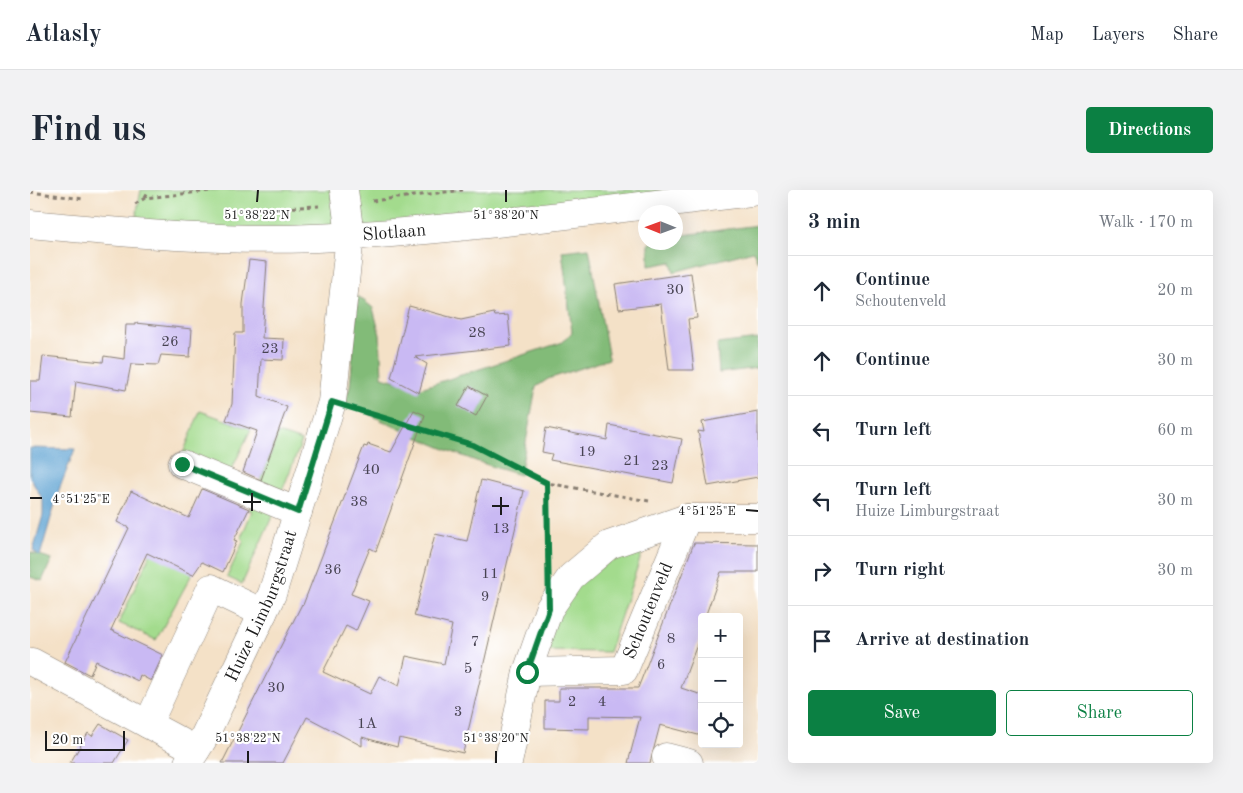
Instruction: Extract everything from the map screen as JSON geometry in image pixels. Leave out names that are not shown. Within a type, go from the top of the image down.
[{"type":"street","name":"Slotlaan","points":[[30,224],[142,234],[264,238],[350,236],[548,217],[758,191]]},
{"type":"street","name":"Huize Limburgstraat","points":[[192,757],[272,594],[332,402],[350,236],[344,197]]},
{"type":"street","points":[[182,464],[298,512]]},
{"type":"street","points":[[508,763],[527,672],[549,609],[571,577],[609,545],[687,518],[758,518]]},
{"type":"street","name":"Schoutenveld","points":[[527,672],[624,670],[687,518]]},
{"type":"street","points":[[148,724],[211,588],[263,613]]},
{"type":"street","points":[[32,662],[148,724],[192,757]]},
{"type":"path","points":[[145,198],[149,190]]},
{"type":"path","points":[[134,205],[145,198],[219,190]]},
{"type":"path","name":"Slotlaan","points":[[257,209],[344,197],[463,190]]},
{"type":"path","points":[[30,193],[86,199]]},
{"type":"path","points":[[30,193],[72,203]]},
{"type":"path","points":[[332,402],[473,445],[547,483],[651,502]]},
{"type":"path","points":[[547,483],[548,561]]},
{"type":"green space","points":[[141,190],[331,190],[337,234],[134,227]]},
{"type":"green space","points":[[357,190],[745,190],[360,233]]},
{"type":"green space","points":[[758,225],[758,262],[753,251],[674,272],[671,262],[649,266],[649,250],[683,250],[683,235]]},
{"type":"green space","points":[[589,248],[609,359],[548,379],[536,387],[520,475],[431,443],[345,402],[350,387],[358,296],[373,308],[380,335],[382,377],[421,388],[563,342],[572,332],[562,251]]},
{"type":"green space","points":[[758,339],[758,368],[719,373],[717,344]]},
{"type":"green space","points":[[200,411],[251,429],[230,473],[182,456]]},
{"type":"green space","points":[[278,433],[302,441],[280,496],[258,489]]},
{"type":"green space","points":[[254,501],[275,510],[242,584],[227,577],[244,540],[241,538],[252,511],[249,510]]},
{"type":"green space","points":[[156,541],[192,574],[156,640],[119,623]]},
{"type":"green space","points":[[644,547],[609,652],[541,651],[568,592],[609,562]]},
{"type":"green space","points":[[30,552],[52,559],[42,581],[30,577]]},
{"type":"water","points":[[30,448],[75,449],[59,490],[40,556],[33,550],[43,515],[43,500],[30,478]]},
{"type":"building","points":[[249,260],[267,262],[262,338],[284,339],[283,360],[261,359],[259,396],[287,407],[261,480],[243,472],[257,431],[226,420],[232,404],[235,333],[243,333],[243,304]]},
{"type":"building","points":[[691,273],[697,318],[688,319],[694,370],[669,370],[661,304],[619,309],[615,284]]},
{"type":"building","points":[[409,306],[461,320],[494,313],[495,316],[508,315],[511,346],[415,357],[427,364],[419,393],[391,378]]},
{"type":"building","points":[[135,323],[192,329],[190,357],[161,355],[158,365],[131,364],[126,390],[76,381],[72,417],[30,413],[30,381],[40,381],[43,356],[103,362],[104,356],[124,359],[126,325],[135,325]]},
{"type":"building","points":[[469,386],[487,396],[476,416],[458,406]]},
{"type":"building","points":[[414,410],[425,415],[376,551],[370,548],[351,594],[369,601],[356,631],[346,626],[323,672],[370,694],[379,676],[399,686],[406,656],[444,664],[452,625],[414,616],[435,534],[467,541],[481,480],[524,491],[463,753],[399,738],[397,747],[362,737],[362,746],[307,717],[283,763],[222,763],[303,605],[364,446],[367,447],[368,444],[391,452]]},
{"type":"building","points":[[758,412],[758,477],[708,486],[698,431],[704,432],[702,422]]},
{"type":"building","points":[[609,425],[682,439],[673,483],[550,460],[552,454],[542,452],[546,428],[607,440]]},
{"type":"building","points":[[202,489],[249,509],[234,540],[237,541],[223,572],[202,562],[193,575],[147,553],[111,630],[163,655],[151,681],[140,675],[138,681],[96,661],[90,675],[65,662],[129,528],[117,522],[131,491],[189,518]]},
{"type":"building","points":[[694,543],[758,544],[758,572],[721,572],[706,613],[698,613],[698,642],[681,688],[698,694],[698,735],[660,725],[650,763],[628,763],[640,717],[589,716],[589,729],[545,728],[545,701],[559,701],[559,688],[638,688]]},
{"type":"building","points":[[100,724],[128,740],[114,763],[70,763],[88,733],[92,736]]},
{"type":"route","points":[[182,464],[298,512],[332,402],[473,445],[547,483],[549,609],[527,672]]}]
